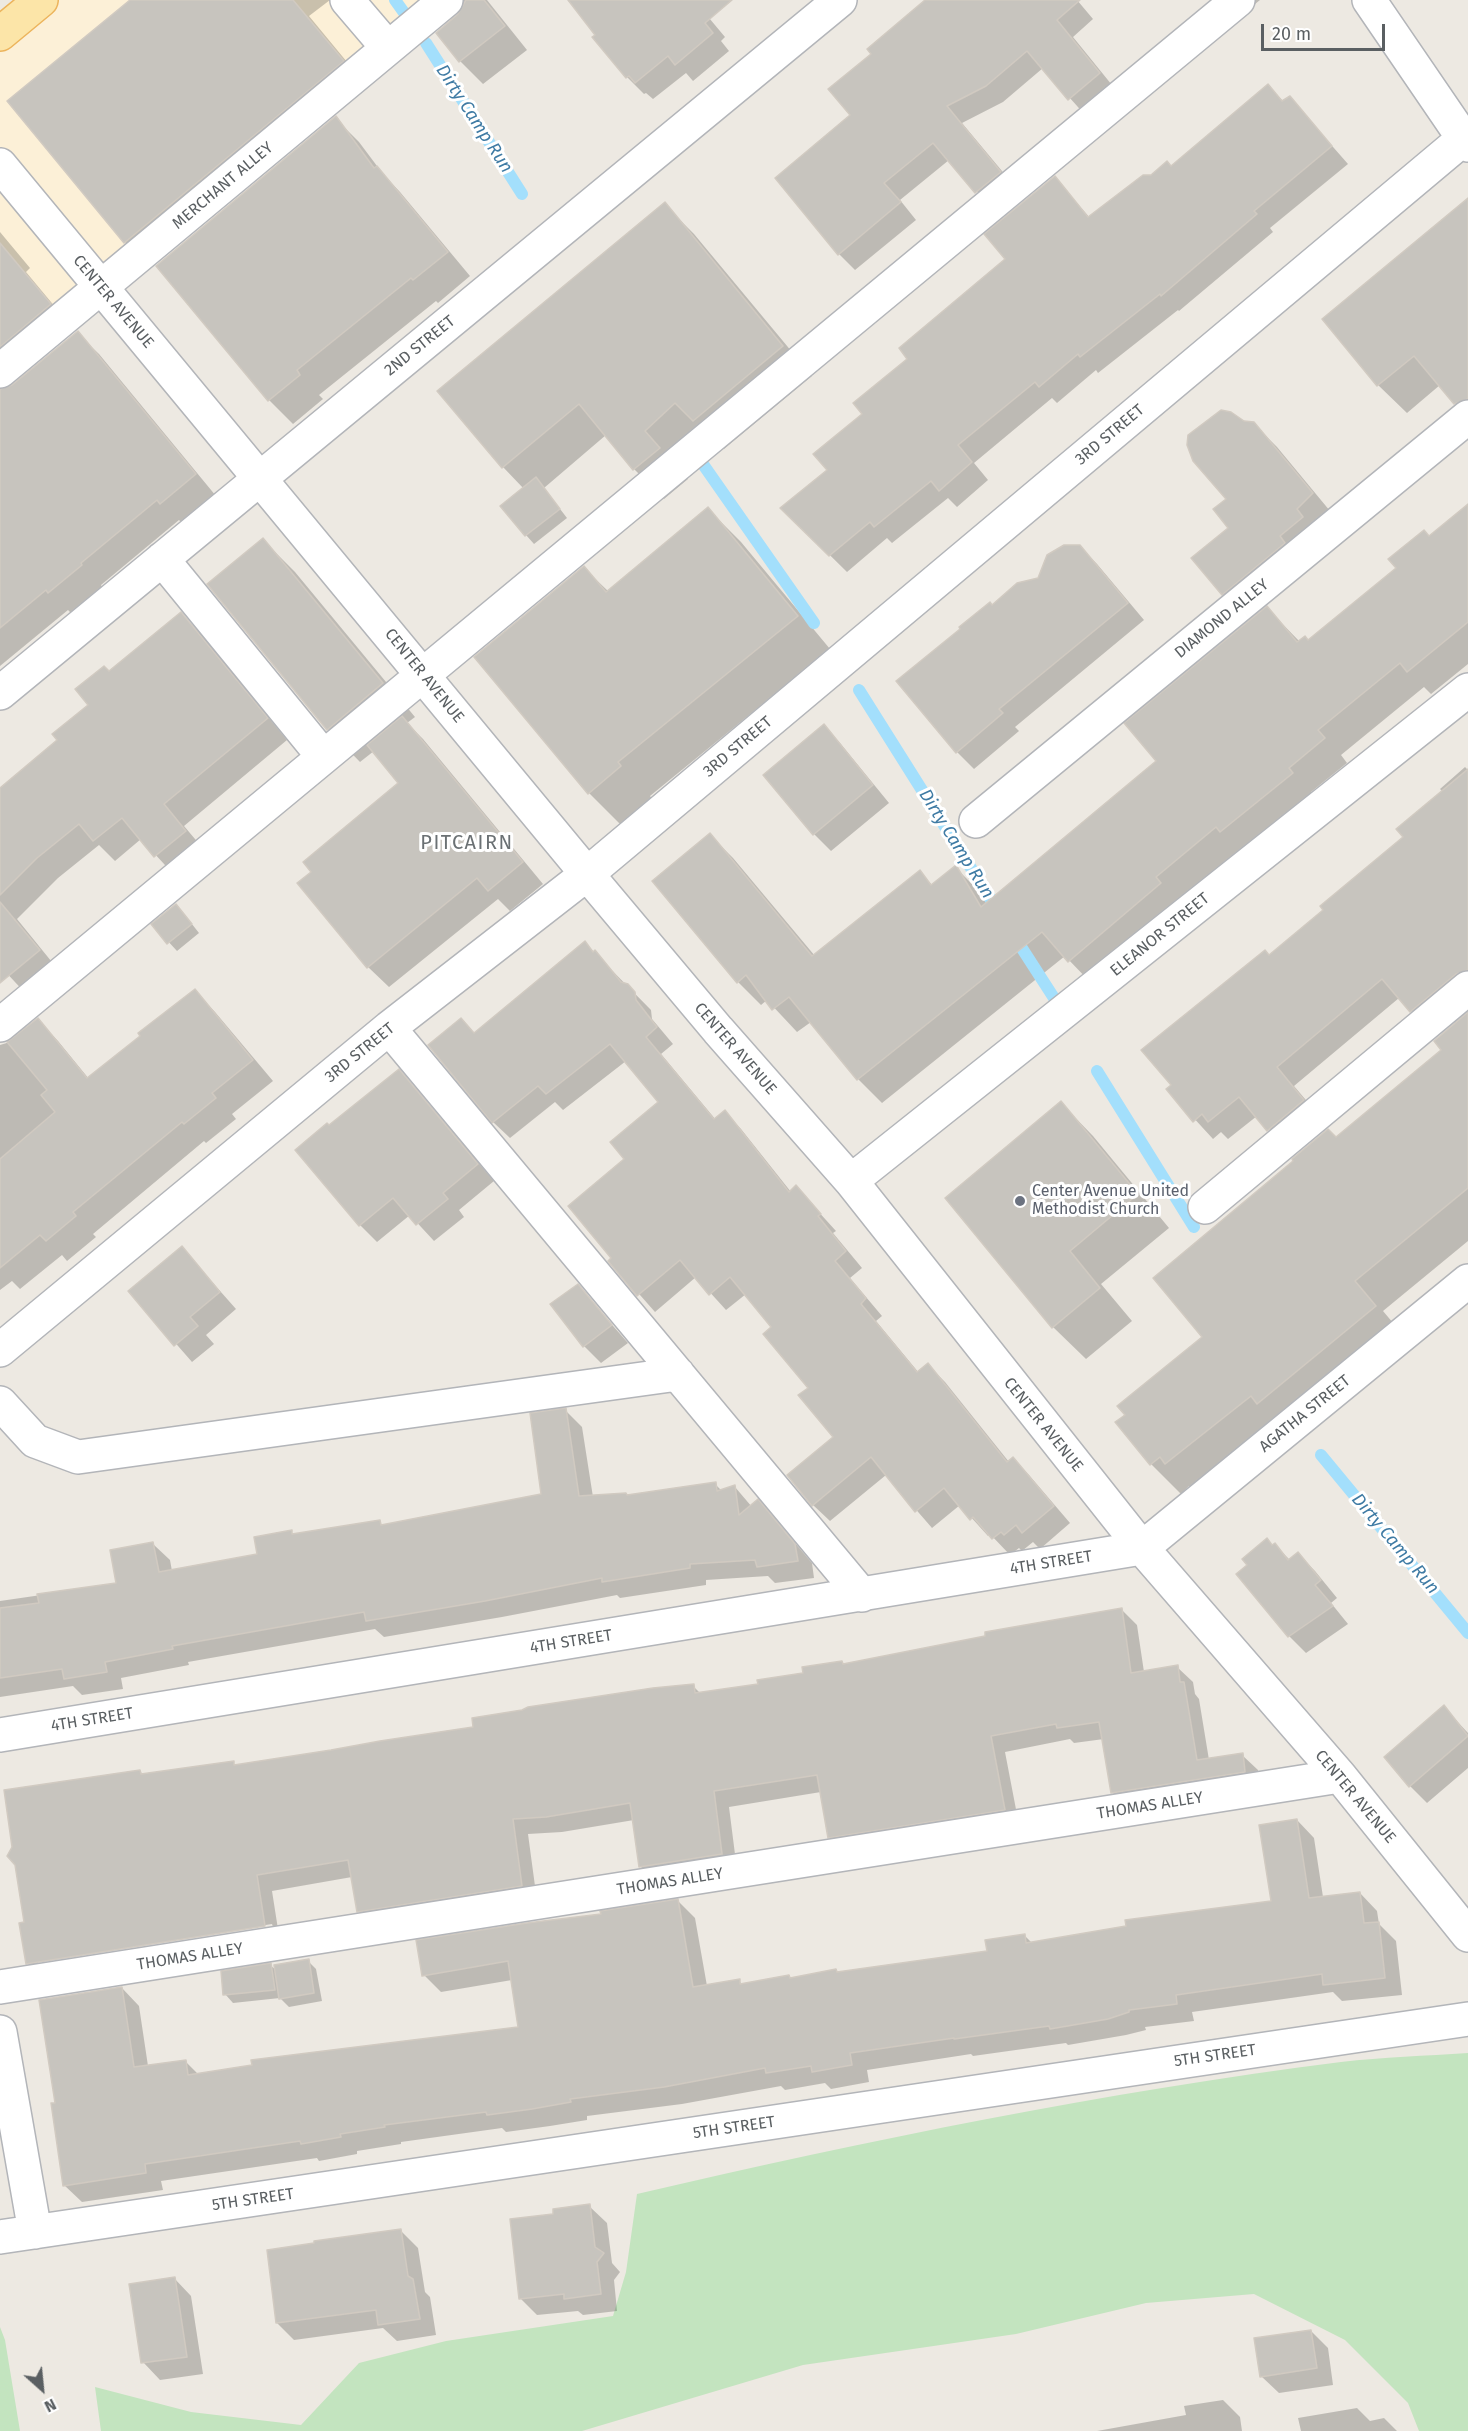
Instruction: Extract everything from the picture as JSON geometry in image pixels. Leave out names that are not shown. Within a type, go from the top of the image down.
[{"type":"main road","points":[[0,34],[41,0]]},
{"type":"street","points":[[347,0],[388,48]]},
{"type":"street","name":"MERCHANT ALLEY","points":[[0,371],[446,0]]},
{"type":"street","name":"2ND STREET","points":[[0,693],[840,0]]},
{"type":"street","points":[[0,1025],[1238,0]]},
{"type":"street","points":[[1369,0],[1467,139]]},
{"type":"street","name":"3RD STREET","points":[[0,1350],[389,1028],[587,874],[1467,139]]},
{"type":"street","name":"CENTER AVENUE","points":[[0,165],[587,874],[718,1030],[851,1181],[1142,1548],[1340,1776],[1468,1935]]},
{"type":"street","name":"DIAMOND ALLEY","points":[[976,820],[1468,417]]},
{"type":"street","points":[[162,559],[323,756]]},
{"type":"street","name":"ELEANOR STREET","points":[[851,1181],[1468,690]]},
{"type":"street","points":[[1205,1207],[1468,988]]},
{"type":"street","points":[[389,1028],[862,1594]]},
{"type":"street","name":"AGATHA STREET","points":[[1142,1548],[1468,1281]]},
{"type":"street","points":[[0,1403],[35,1441],[78,1456],[678,1374]]},
{"type":"street","name":"4TH STREET","points":[[0,1735],[1142,1548]]},
{"type":"street","name":"THOMAS ALLEY","points":[[0,1987],[1340,1776]]},
{"type":"street","name":"5TH STREET","points":[[0,2237],[1468,2019]]},
{"type":"street","points":[[0,2032],[35,2232]]},
{"type":"shaded area","points":[[41,0],[446,0],[0,371],[0,34]]},
{"type":"green space","points":[[1468,2053],[1468,2431],[1419,2431],[1408,2403],[1345,2340],[1254,2294],[1146,2303],[1016,2334],[803,2365],[582,2431],[101,2431],[95,2387],[191,2412],[301,2425],[359,2363],[446,2341],[613,2316],[626,2272],[637,2194],[899,2136],[1075,2103],[1341,2062]]},
{"type":"green space","points":[[0,2327],[5,2340],[20,2431],[0,2431]]},
{"type":"building","points":[[130,0],[293,0],[344,61],[124,243],[7,101]]},
{"type":"building","points":[[466,0],[484,0],[505,26],[459,62],[436,33],[458,14]]},
{"type":"building","points":[[568,0],[732,0],[705,23],[713,33],[675,65],[668,56],[635,83],[629,76],[626,78],[592,37],[595,35]]},
{"type":"building","points":[[925,0],[1080,0],[1057,20],[1100,73],[1068,100],[1027,51],[986,86],[947,106],[1001,172],[975,193],[933,143],[884,183],[901,202],[838,255],[775,178],[850,115],[828,89],[871,54],[867,49]]},
{"type":"building","points":[[1268,84],[1282,101],[1290,96],[1332,146],[1254,211],[1257,214],[1161,296],[1160,294],[1080,357],[1078,354],[1039,387],[1035,382],[958,445],[972,462],[939,491],[931,481],[874,527],[870,522],[829,556],[780,508],[827,470],[813,454],[862,414],[853,403],[907,359],[899,348],[1005,259],[984,234],[1055,176],[1088,217],[1143,175],[1151,175],[1167,161],[1171,166]]},
{"type":"building","points":[[336,116],[374,168],[377,166],[448,252],[413,280],[411,278],[297,370],[300,375],[268,401],[156,266]]},
{"type":"building","points":[[1468,198],[1468,399],[1454,404],[1414,356],[1377,386],[1322,319]]},
{"type":"building","points":[[665,202],[783,346],[693,421],[675,403],[645,431],[660,448],[633,470],[579,404],[502,468],[437,391]]},
{"type":"building","points":[[0,243],[51,304],[0,347]]},
{"type":"building","points":[[78,331],[196,474],[160,504],[157,500],[48,593],[46,590],[0,628],[0,389],[12,385]]},
{"type":"building","points":[[1221,410],[1231,412],[1244,421],[1254,422],[1313,493],[1297,509],[1303,517],[1280,536],[1285,543],[1222,595],[1191,558],[1228,528],[1213,509],[1226,499],[1193,461],[1187,445],[1188,435]]},
{"type":"building","points":[[536,477],[560,509],[525,536],[500,506]]},
{"type":"building","points":[[1468,504],[1468,622],[1407,672],[1400,663],[1318,730],[1325,738],[1289,768],[1293,773],[1220,832],[1216,827],[1156,877],[1161,883],[1068,962],[1042,932],[857,1080],[789,997],[772,1010],[746,975],[737,983],[652,881],[710,833],[812,956],[920,870],[931,885],[956,865],[981,907],[1156,761],[1124,723],[1267,606],[1297,642],[1305,636],[1308,640],[1396,568],[1388,559],[1424,530],[1429,536]]},
{"type":"building","points":[[708,507],[798,616],[618,762],[621,766],[588,794],[474,657],[584,566],[606,592]]},
{"type":"building","points":[[263,538],[383,683],[327,730],[207,584]]},
{"type":"building","points":[[1064,545],[1080,545],[1128,603],[999,709],[1003,713],[956,753],[896,681],[990,602],[992,605],[1017,583],[1038,578],[1047,555]]},
{"type":"building","points":[[181,612],[268,718],[164,804],[186,831],[154,857],[122,818],[93,841],[79,824],[37,858],[0,895],[0,788],[57,740],[52,734],[88,705],[75,689],[104,666],[109,671]]},
{"type":"building","points":[[402,716],[523,862],[488,891],[477,878],[367,968],[297,883],[311,872],[303,862],[398,783],[367,745]]},
{"type":"building","points":[[824,724],[873,785],[813,835],[763,775]]},
{"type":"building","points":[[1468,769],[1468,970],[1456,974],[1410,1012],[1382,979],[1277,1067],[1304,1100],[1267,1131],[1239,1097],[1208,1122],[1202,1114],[1193,1122],[1166,1089],[1171,1085],[1141,1050],[1265,950],[1269,955],[1323,910],[1320,906],[1403,837],[1396,829]]},
{"type":"building","points":[[0,902],[40,950],[0,983]]},
{"type":"building","points":[[176,904],[192,924],[167,944],[151,924]]},
{"type":"building","points":[[585,941],[621,982],[628,984],[635,992],[636,1000],[657,1027],[646,1037],[714,1119],[725,1110],[789,1192],[796,1185],[821,1214],[818,1216],[846,1251],[835,1261],[866,1298],[861,1304],[917,1372],[928,1363],[1007,1462],[1013,1457],[1054,1506],[1022,1533],[1016,1525],[1004,1535],[1001,1532],[992,1539],[973,1517],[970,1520],[944,1488],[915,1512],[871,1457],[812,1506],[787,1475],[833,1437],[798,1395],[808,1388],[763,1334],[771,1327],[730,1277],[709,1295],[680,1260],[637,1296],[608,1261],[611,1258],[568,1206],[624,1159],[610,1142],[658,1102],[610,1044],[546,1094],[538,1086],[492,1123],[428,1045],[461,1018],[474,1033]]},
{"type":"building","points":[[195,989],[253,1060],[212,1093],[216,1098],[184,1124],[182,1122],[73,1212],[76,1216],[46,1241],[40,1235],[0,1268],[0,1159],[55,1112],[41,1095],[47,1090],[7,1042],[38,1018],[87,1078],[140,1036],[138,1033]]},
{"type":"building","points":[[1468,1012],[1468,1188],[1355,1281],[1376,1306],[1257,1404],[1251,1396],[1165,1464],[1160,1457],[1150,1465],[1115,1422],[1125,1415],[1117,1406],[1202,1337],[1153,1278],[1328,1129],[1336,1137],[1441,1050],[1434,1041]]},
{"type":"building","points":[[399,1069],[478,1164],[443,1193],[448,1199],[416,1225],[393,1198],[359,1226],[295,1150]]},
{"type":"building","points":[[1061,1101],[1138,1194],[1070,1251],[1100,1288],[1052,1328],[945,1198]]},
{"type":"building","points":[[182,1246],[220,1292],[190,1317],[198,1326],[174,1346],[128,1291]]},
{"type":"building","points":[[578,1284],[612,1325],[583,1347],[550,1304]]},
{"type":"building","points":[[566,1408],[579,1496],[626,1493],[627,1495],[716,1482],[717,1491],[735,1485],[739,1515],[758,1499],[795,1544],[798,1561],[757,1567],[755,1560],[690,1564],[690,1568],[602,1582],[602,1578],[366,1621],[364,1612],[172,1646],[173,1649],[105,1662],[107,1672],[64,1679],[62,1669],[0,1678],[0,1608],[39,1603],[37,1594],[116,1583],[110,1550],[153,1542],[159,1572],[257,1554],[254,1537],[292,1530],[292,1534],[380,1520],[381,1525],[541,1494],[530,1413]]},
{"type":"building","points":[[1267,1538],[1272,1545],[1275,1543],[1288,1560],[1298,1552],[1321,1580],[1315,1585],[1333,1606],[1288,1637],[1236,1574],[1247,1565],[1242,1559]]},
{"type":"building","points":[[1122,1608],[1131,1673],[1178,1665],[1180,1682],[1184,1682],[1197,1760],[1243,1753],[1245,1772],[1111,1793],[1099,1722],[1057,1728],[1056,1724],[991,1736],[1005,1810],[828,1838],[817,1775],[714,1791],[722,1854],[639,1867],[630,1803],[546,1817],[513,1819],[522,1886],[357,1912],[348,1860],[257,1875],[265,1926],[26,1964],[19,1923],[24,1922],[15,1865],[7,1856],[12,1847],[4,1790],[140,1770],[141,1774],[234,1761],[234,1765],[331,1750],[473,1727],[472,1718],[528,1707],[653,1688],[694,1684],[695,1693],[758,1684],[757,1680],[803,1673],[802,1667],[842,1661],[843,1664],[985,1636],[985,1632]]},
{"type":"building","points":[[1444,1705],[1468,1736],[1409,1787],[1384,1757]]},
{"type":"building","points":[[1297,1819],[1309,1898],[1360,1892],[1364,1923],[1379,1922],[1385,1978],[1323,1985],[1322,1974],[1176,1995],[1177,2004],[1129,2010],[1129,2012],[1108,2019],[1050,2029],[1049,2026],[850,2053],[852,2065],[812,2072],[811,2066],[766,2073],[765,2068],[664,2087],[570,2099],[571,2102],[532,2109],[487,2115],[486,2112],[384,2125],[385,2127],[340,2134],[341,2137],[301,2144],[300,2141],[145,2164],[146,2173],[63,2186],[51,2103],[55,2103],[39,2000],[122,1987],[134,2067],[186,2060],[188,2075],[252,2065],[251,2060],[518,2027],[508,1961],[422,1976],[416,1940],[601,1914],[600,1911],[678,1899],[693,1987],[740,1979],[740,1984],[789,1975],[790,1978],[836,1969],[837,1972],[987,1951],[985,1940],[1025,1934],[1026,1943],[1126,1926],[1125,1920],[1271,1901],[1259,1825]]},
{"type":"building","points":[[309,1959],[314,1993],[279,1999],[274,1965]]},
{"type":"building","points":[[271,1963],[275,1990],[223,1995],[221,1971]]},
{"type":"building","points":[[590,2204],[595,2247],[604,2253],[597,2262],[601,2294],[564,2299],[564,2294],[519,2299],[510,2219],[553,2214],[553,2209]]},
{"type":"building","points":[[401,2229],[408,2276],[413,2279],[420,2319],[378,2325],[376,2310],[276,2323],[267,2250]]},
{"type":"building","points":[[175,2277],[187,2357],[141,2363],[129,2284]]},
{"type":"building","points":[[1311,2330],[1317,2368],[1260,2377],[1254,2338]]},
{"type":"waterway","name":"Dirty Camp Run","points":[[395,0],[405,14]]},
{"type":"waterway","name":"Dirty Camp Run","points":[[426,43],[522,194]]},
{"type":"waterway","name":"Dirty Camp Run","points":[[700,460],[814,623]]},
{"type":"waterway","name":"Dirty Camp Run","points":[[859,690],[998,911]]},
{"type":"waterway","name":"Dirty Camp Run","points":[[1014,936],[1054,998]]},
{"type":"waterway","name":"Dirty Camp Run","points":[[1097,1071],[1194,1227]]},
{"type":"waterway","name":"Dirty Camp Run","points":[[1321,1455],[1468,1633]]},
{"type":"place","name":"Center Avenue United Methodist Church","points":[[1020,1201]]},
{"type":"district","name":"PITCAIRN","points":[[467,843]]}]
